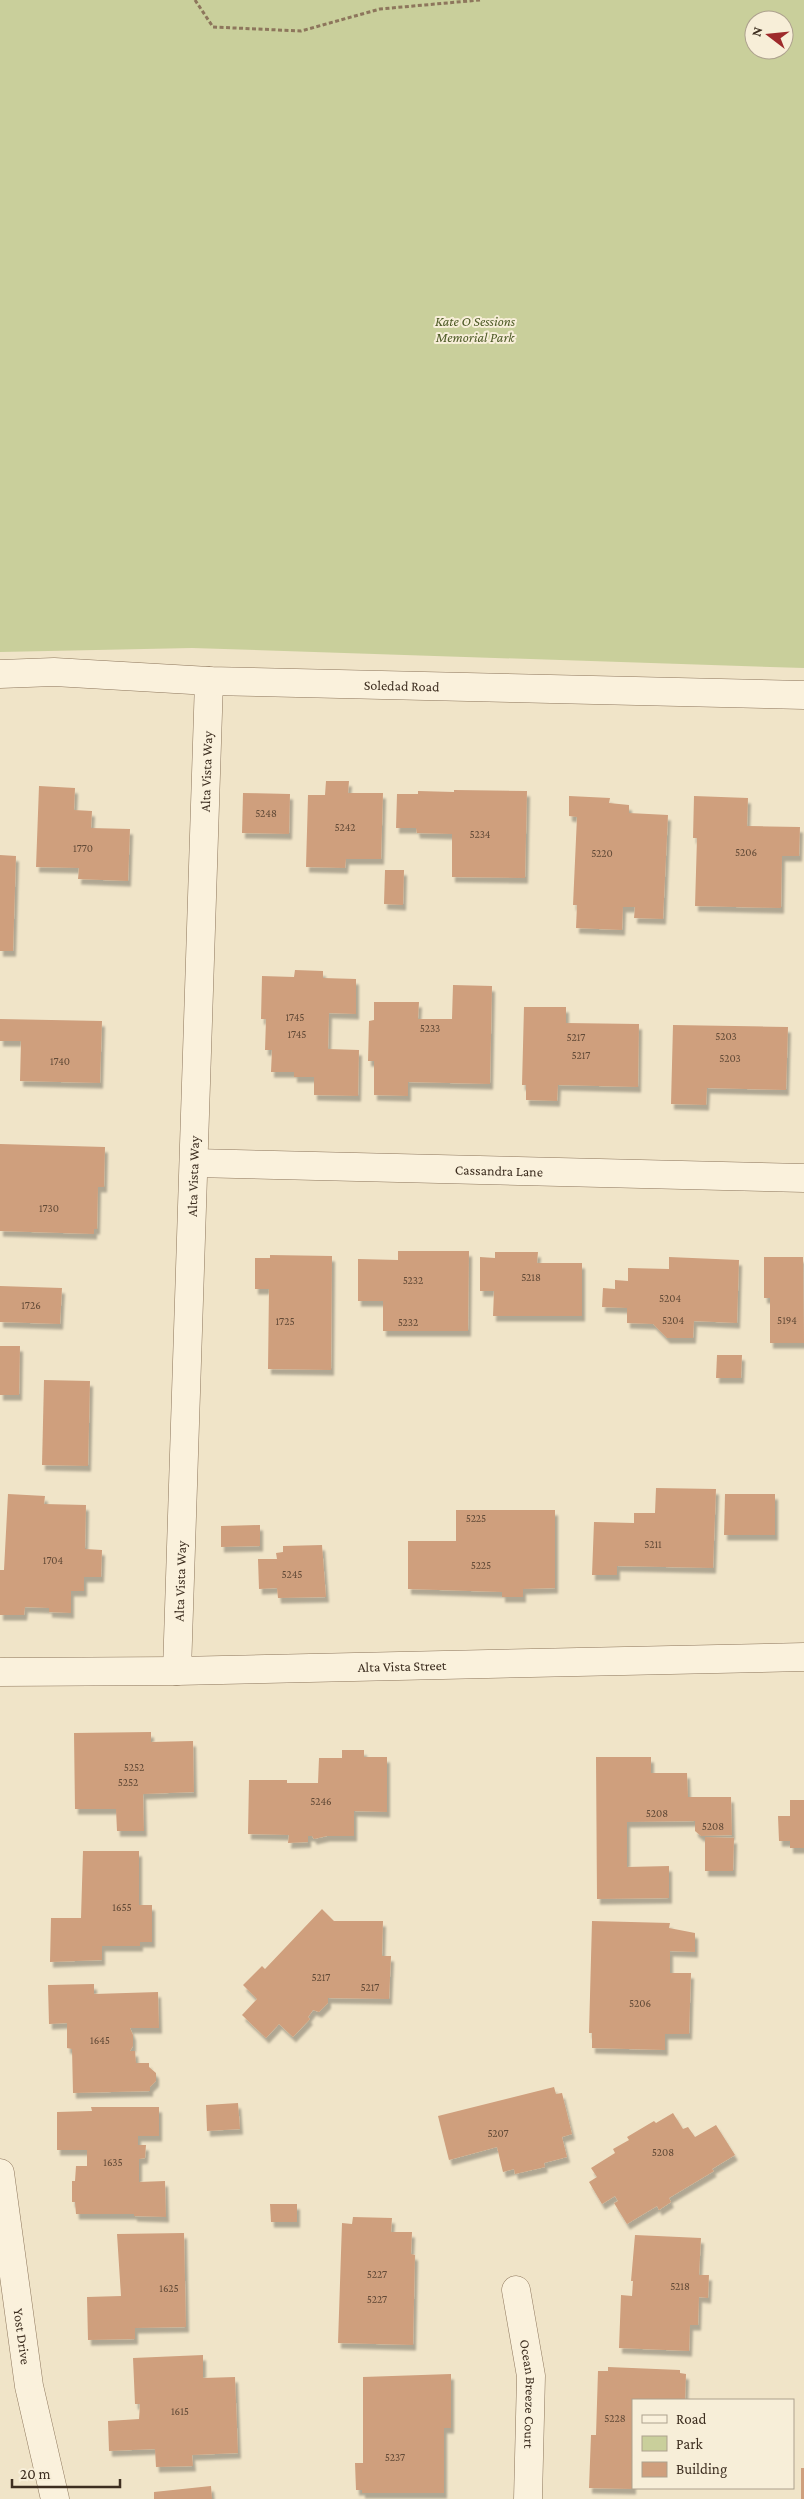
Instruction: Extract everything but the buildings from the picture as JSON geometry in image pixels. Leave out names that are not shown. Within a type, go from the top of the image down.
[{"type":"street","name":"Soledad Road","points":[[0,674],[54,672],[209,681],[804,695]]},
{"type":"street","name":"Alta Vista Way","points":[[178,1671],[209,681]]},
{"type":"street","name":"Cassandra Lane","points":[[194,1162],[804,1178]]},
{"type":"street","name":"Alta Vista Street","points":[[0,1672],[178,1671],[804,1657]]},
{"type":"street","name":"Yost Drive","points":[[0,2173],[6,2258],[30,2386],[55,2499]]},
{"type":"street","name":"Ocean Breeze Court","points":[[516,2290],[531,2376],[528,2499]]},
{"type":"path","points":[[195,0],[213,27],[301,31],[380,8],[480,0]]},
{"type":"green space","name":"Kate O Sessions Memorial Park","points":[[0,0],[804,0],[804,668],[192,648],[0,652]]}]
